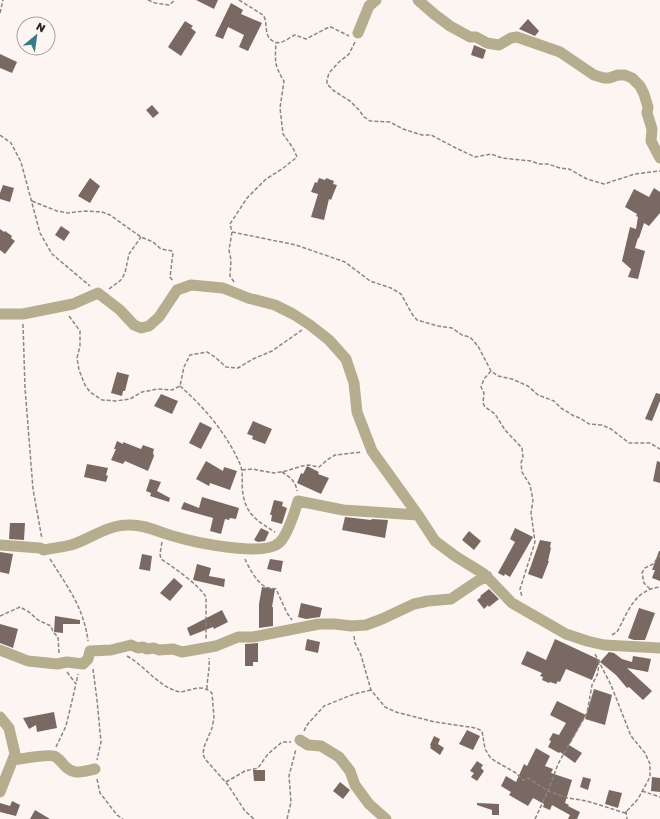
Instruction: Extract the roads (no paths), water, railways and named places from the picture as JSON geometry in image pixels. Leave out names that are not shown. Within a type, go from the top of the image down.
[{"type":"street","points":[[357,36],[367,9],[376,0]]},
{"type":"street","points":[[418,0],[445,22],[470,37],[476,37],[487,43],[499,45],[517,36],[560,52],[594,75],[604,78],[626,75],[632,78],[640,86],[644,94],[648,107],[647,113],[652,129],[652,141],[660,158]]},
{"type":"street","points":[[0,314],[23,314],[73,304],[98,293],[120,310],[134,325],[141,328],[149,326],[159,317],[178,290],[191,285],[223,288],[242,296],[275,305],[293,314],[329,340],[346,359],[354,382],[357,412],[372,451],[435,541],[487,576],[512,603],[566,634],[604,645],[660,648]]},
{"type":"street","points":[[0,545],[40,548],[44,550],[71,545],[102,530],[128,524],[214,546],[257,549],[279,543],[294,513],[298,500],[343,510],[418,515]]},
{"type":"street","points":[[0,650],[28,661],[57,664],[67,662],[83,664],[86,661],[90,651],[125,648],[131,645],[138,648],[154,648],[159,650],[173,649],[182,652],[216,646],[238,637],[253,637],[319,624],[351,626],[366,625],[414,604],[451,599],[487,576]]},
{"type":"street","points":[[0,716],[9,728],[15,754],[0,792]]},
{"type":"street","points":[[299,741],[308,745],[321,746],[339,757],[350,771],[355,785],[369,804],[386,819]]},
{"type":"street","points":[[12,760],[51,756],[59,758],[66,768],[73,772],[78,773],[95,769]]}]
